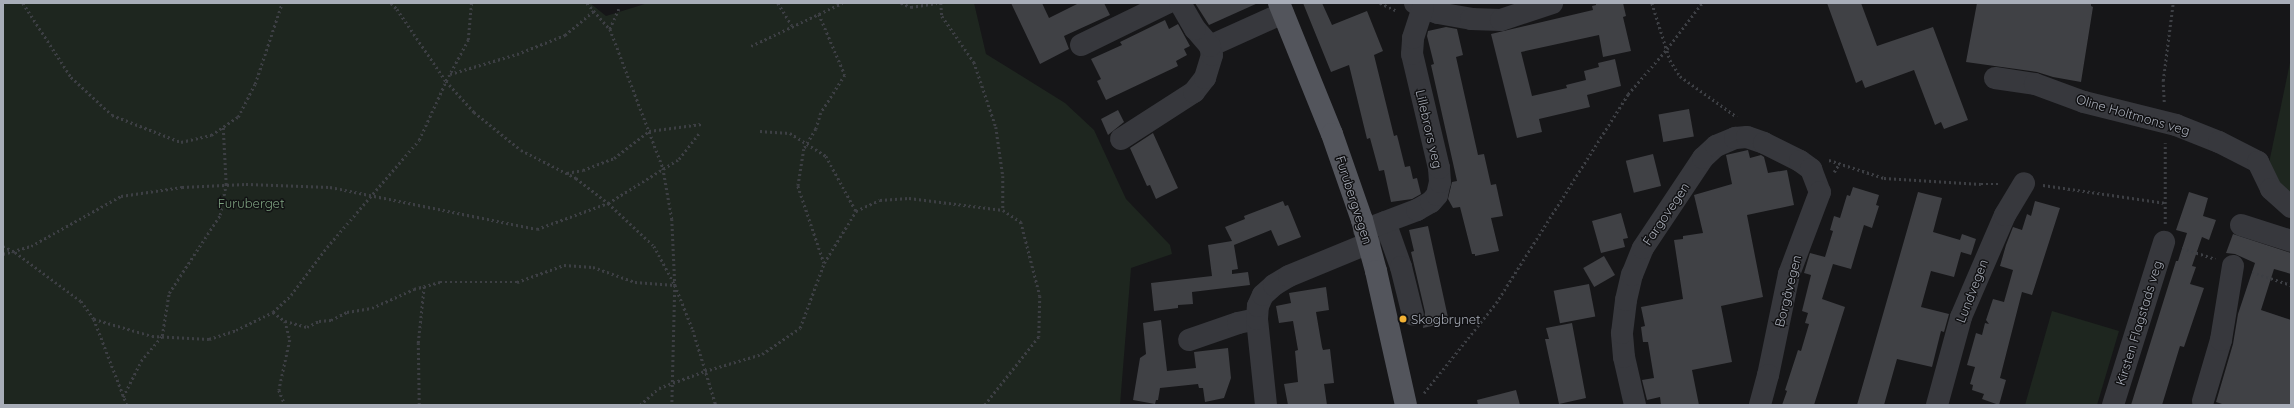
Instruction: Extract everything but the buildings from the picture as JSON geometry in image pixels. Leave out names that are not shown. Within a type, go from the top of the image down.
[{"type":"main road","name":"Furubergvegen","points":[[1281,8],[1332,134],[1367,236],[1414,401]]},
{"type":"street","points":[[1081,45],[1167,3]]},
{"type":"street","points":[[1121,139],[1194,92],[1204,78],[1211,62],[1210,46],[1195,28],[1180,3]]},
{"type":"street","points":[[1419,6],[1471,19],[1501,20],[1546,4]]},
{"type":"street","name":"Lillebrors veg","points":[[1367,236],[1385,222],[1417,210],[1430,202],[1437,195],[1440,182],[1412,54],[1419,6]]},
{"type":"street","points":[[1210,46],[1281,8]]},
{"type":"street","name":"Oline Holtmons veg","points":[[1995,78],[2035,84],[2084,102],[2176,125],[2219,142],[2258,162],[2271,189],[2291,208]]},
{"type":"street","name":"Fargovegen","points":[[1635,405],[1624,357],[1622,333],[1626,300],[1632,275],[1643,248],[1703,158],[1716,146],[1734,138],[1747,138],[1764,143],[1800,160],[1811,169],[1816,181]]},
{"type":"street","name":"Borgåvegen","points":[[1760,405],[1768,375],[1789,274],[1820,192],[1816,181]]},
{"type":"street","name":"Lundvegen","points":[[1937,405],[1961,317],[2002,222],[2024,183]]},
{"type":"street","points":[[1385,222],[1401,267],[1413,315]]},
{"type":"street","points":[[2241,225],[2291,241]]},
{"type":"street","points":[[1266,405],[1257,319],[1258,306],[1261,300],[1274,285],[1367,236]]},
{"type":"street","name":"Kirsten Flagstads veg","points":[[2113,405],[2164,242]]},
{"type":"street","points":[[2203,401],[2221,340],[2233,266]]},
{"type":"street","points":[[1189,340],[1238,323],[1257,319]]},
{"type":"path","points":[[23,3],[71,76],[112,115],[181,142],[211,135],[238,117],[256,84],[282,3]]},
{"type":"path","points":[[391,3],[397,8],[446,81],[474,112],[521,150],[576,178],[608,203],[654,246],[676,285],[693,330],[716,405]]},
{"type":"path","points":[[94,319],[152,336],[208,339],[236,330],[273,312],[291,294],[327,247],[419,140],[446,81],[468,40],[471,3]]},
{"type":"path","points":[[587,3],[610,29],[663,168],[672,219],[676,285],[672,405]]},
{"type":"path","points":[[778,3],[792,25]]},
{"type":"path","points":[[751,46],[792,25],[842,3]]},
{"type":"path","points":[[901,3],[911,7],[937,3]]},
{"type":"path","points":[[941,3],[942,16],[974,62],[996,127],[1003,176],[1003,210]]},
{"type":"path","points":[[1652,3],[1667,49],[1680,76],[1730,113],[1742,119]]},
{"type":"path","points":[[1414,401],[1496,303],[1628,94],[1667,49],[1702,3]]},
{"type":"path","points":[[610,29],[619,9]]},
{"type":"path","points":[[450,74],[517,54],[565,35],[594,11]]},
{"type":"path","points":[[819,14],[845,75],[821,113],[816,129],[804,149],[798,186],[824,263]]},
{"type":"path","points":[[566,173],[583,170],[614,158],[649,130],[702,124]]},
{"type":"path","points":[[122,397],[141,361],[162,336],[169,293],[220,215],[226,185],[223,127]]},
{"type":"path","points":[[3,254],[15,252],[31,246],[121,196],[182,187],[226,185],[330,187],[537,229],[608,203],[679,159],[700,132]]},
{"type":"path","points":[[760,132],[790,133],[826,156],[856,211]]},
{"type":"path","points":[[1826,158],[1884,178],[1980,184],[2024,183],[2166,203]]},
{"type":"path","points":[[640,405],[659,388],[705,371],[762,354],[800,328],[824,263],[856,211],[880,200],[909,198],[1003,210],[1021,222],[1040,296],[1039,337],[985,405]]},
{"type":"path","points":[[3,246],[15,252],[81,301],[94,319],[122,397],[127,405]]},
{"type":"path","points":[[273,312],[285,322],[307,327],[319,322],[331,320],[347,312],[372,308],[424,286],[440,282],[469,280],[517,282],[564,265],[593,267],[634,282],[676,285]]},
{"type":"path","points":[[419,405],[418,343],[424,286]]},
{"type":"path","points":[[285,322],[290,340],[279,390],[285,405]]},
{"type":"green space","name":"Furuberget","points":[[3,3],[590,3],[606,16],[648,3],[974,3],[986,54],[1065,103],[1094,130],[1126,199],[1170,245],[1172,254],[1131,268],[1120,405],[3,405]]},
{"type":"green space","points":[[2291,58],[2291,196],[2282,190],[2269,163]]},
{"type":"green space","points":[[2052,311],[2119,331],[2097,405],[2025,405]]},
{"type":"place","name":"Skogbrynet","points":[[1403,319]]}]
